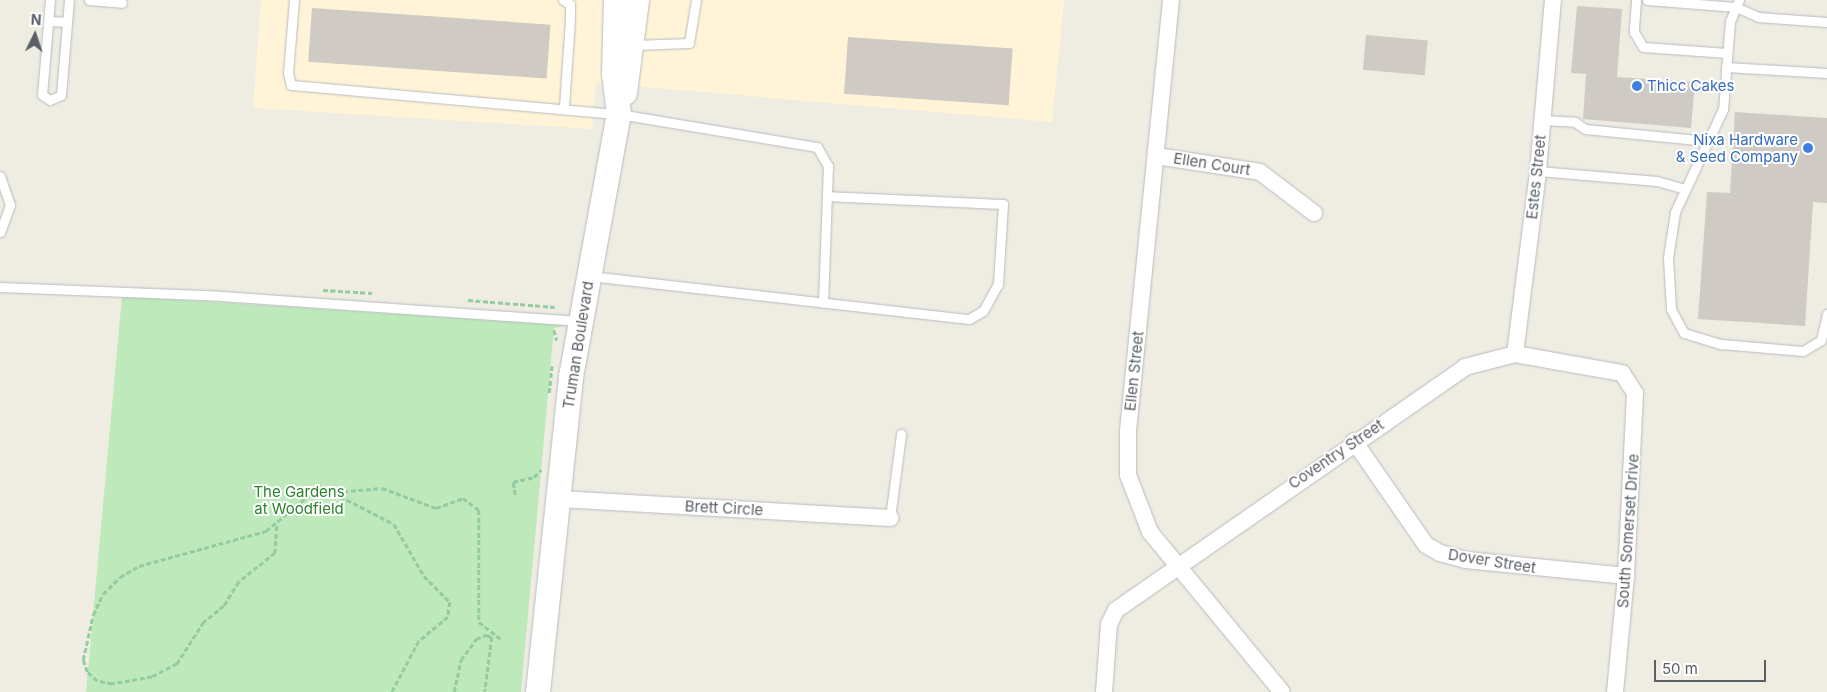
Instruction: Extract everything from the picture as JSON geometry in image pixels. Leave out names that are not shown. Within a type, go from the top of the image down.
[{"type":"street","name":"Truman Boulevard","points":[[538,692],[558,499],[580,321],[619,114],[624,44],[616,0]]},
{"type":"street","points":[[624,44],[637,0]]},
{"type":"street","name":"Ellen Street","points":[[1171,0],[1128,433],[1128,475],[1150,532],[1282,692]]},
{"type":"street","name":"Estes Street","points":[[1515,354],[1538,171],[1553,0]]},
{"type":"street","name":"Ellen Court","points":[[1156,156],[1260,172],[1314,213]]},
{"type":"street","name":"Coventry Street","points":[[1104,692],[1108,624],[1116,610],[1176,565],[1354,441],[1465,368],[1515,354],[1622,374]]},
{"type":"street","name":"South Somerset Drive","points":[[1615,692],[1626,576],[1637,416],[1635,393],[1622,374]]},
{"type":"street","name":"Dover Street","points":[[1354,441],[1426,544],[1440,553],[1466,560],[1626,576]]},
{"type":"street","name":"Brett Circle","points":[[558,499],[890,518]]},
{"type":"lane","points":[[50,0],[42,94],[50,100],[62,95],[69,0]]},
{"type":"lane","points":[[89,0],[122,3]]},
{"type":"lane","points":[[294,0],[288,72],[291,85],[619,114],[818,147],[828,166],[829,196],[823,302]]},
{"type":"lane","points":[[563,0],[570,4],[564,108]]},
{"type":"lane","points":[[624,44],[663,47],[689,42],[696,0]]},
{"type":"lane","points":[[1636,0],[1634,32],[1643,47],[1727,53]]},
{"type":"lane","points":[[1647,0],[1737,3],[1758,17],[1827,22]]},
{"type":"lane","points":[[1737,3],[1727,53],[1722,108],[1675,212],[1668,258],[1671,309],[1684,333],[1721,344],[1803,351],[1821,340],[1827,314]]},
{"type":"lane","points":[[48,20],[67,22]]},
{"type":"lane","points":[[1726,66],[1827,73]]},
{"type":"lane","points":[[1542,120],[1575,122],[1585,129],[1706,141]]},
{"type":"lane","points":[[1538,171],[1657,181],[1685,189]]},
{"type":"lane","points":[[0,176],[7,185],[10,205],[0,232]]},
{"type":"lane","points":[[589,276],[969,320],[983,311],[998,284],[1003,204],[829,196]]},
{"type":"lane","points":[[0,287],[221,296],[580,321]]},
{"type":"lane","points":[[890,518],[901,434]]},
{"type":"path","points":[[321,290],[376,294]]},
{"type":"path","points":[[463,300],[556,305],[554,318],[556,346]]},
{"type":"path","points":[[548,404],[553,362]]},
{"type":"path","points":[[515,495],[513,482],[534,477],[544,460]]},
{"type":"path","points":[[277,526],[276,552],[239,582],[224,606],[204,622],[178,664],[152,677],[112,684],[97,681],[87,672],[83,660],[92,615],[103,594],[120,577],[139,566],[173,560],[214,543],[277,526],[310,490],[320,486],[335,492],[394,524],[424,576],[450,602],[448,617],[419,641],[392,692]]},
{"type":"path","points":[[335,492],[382,488],[436,508],[463,498],[479,510],[479,622],[492,637],[485,692]]},
{"type":"path","points":[[454,692],[461,660],[476,640],[492,637],[501,639]]},
{"type":"shaded area","points":[[261,0],[1064,0],[1052,122],[596,83],[592,129],[253,108]]},
{"type":"green space","name":"The Gardens at Woodfield","points":[[122,296],[568,325],[554,328],[521,692],[86,692]]},
{"type":"building","points":[[1577,6],[1622,9],[1617,77],[1695,82],[1691,128],[1583,119],[1586,74],[1571,73]]},
{"type":"building","points":[[312,8],[550,25],[547,79],[308,62]]},
{"type":"building","points":[[1366,35],[1428,40],[1425,75],[1363,70]]},
{"type":"building","points":[[848,37],[1013,49],[1009,105],[844,94]]},
{"type":"building","points":[[1735,112],[1827,118],[1827,203],[1813,202],[1805,326],[1698,319],[1707,192],[1730,193]]},
{"type":"place","name":"Thicc Cakes","points":[[1637,86]]},
{"type":"place","name":"Nixa Hardware & Seed Company","points":[[1808,148]]}]
